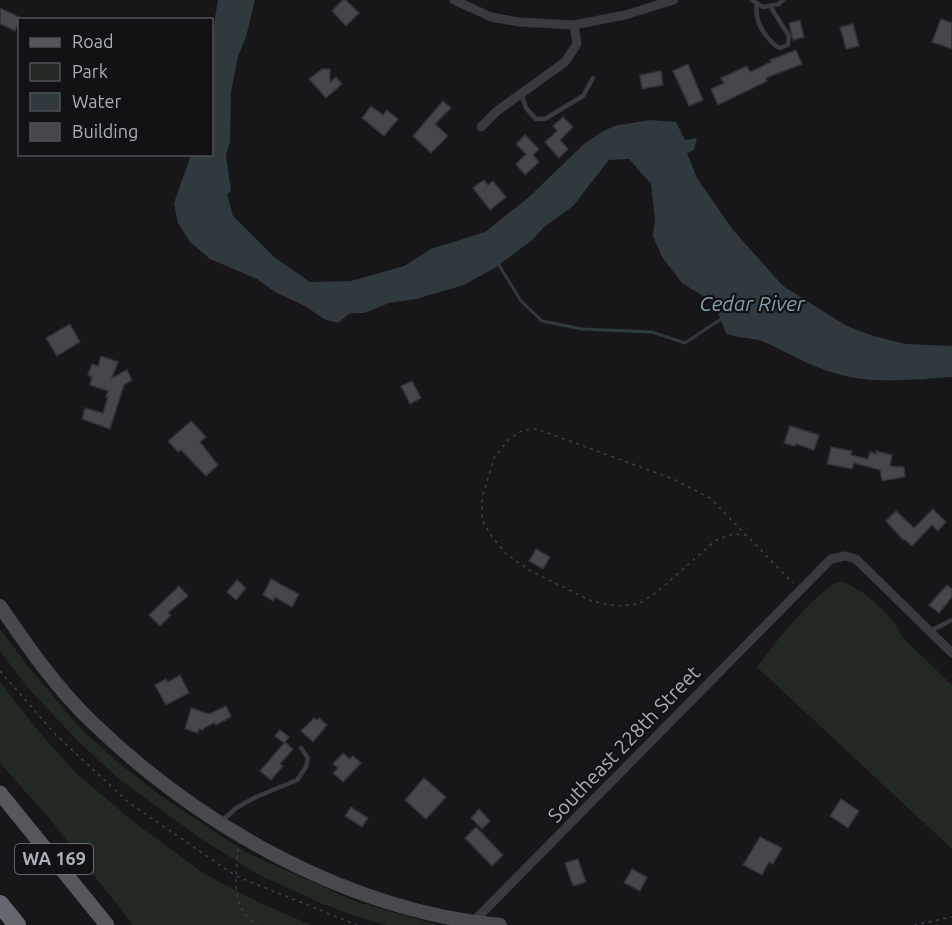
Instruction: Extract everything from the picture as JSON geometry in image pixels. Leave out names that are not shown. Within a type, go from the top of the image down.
[{"type":"highway","points":[[0,904],[17,925]]},
{"type":"main road","name":"WA 169","points":[[0,793],[107,925]]},
{"type":"street","points":[[454,0],[491,17],[519,22],[574,25],[625,15],[674,0]]},
{"type":"street","points":[[481,127],[497,111],[565,62],[577,44],[574,25]]},
{"type":"street","name":"Southeast 228th Street","points":[[473,922],[831,559],[845,556],[856,559],[952,653]]},
{"type":"street","points":[[0,606],[54,681],[92,723],[157,779],[220,823],[284,860],[363,892],[400,905],[473,922],[500,925]]},
{"type":"lane","points":[[752,0],[763,7],[783,0]]},
{"type":"lane","points":[[757,4],[757,16],[766,36],[776,46],[785,47],[788,45],[789,36],[770,6]]},
{"type":"lane","points":[[521,93],[526,108],[536,119],[545,119],[583,96],[594,78]]},
{"type":"lane","points":[[930,631],[952,620]]},
{"type":"lane","points":[[220,823],[236,808],[297,780],[306,767],[308,758],[301,748]]},
{"type":"path","points":[[747,535],[733,534],[716,540],[647,598],[638,604],[617,606],[591,601],[528,570],[505,553],[482,520],[482,498],[494,458],[509,439],[523,429],[537,429],[673,479],[710,498],[747,535],[800,590]]},
{"type":"path","points":[[0,672],[56,735],[128,802],[236,876],[357,925]]},
{"type":"path","points":[[239,835],[237,895],[242,910],[257,925]]},
{"type":"path","points":[[914,925],[952,917]]},
{"type":"green space","points":[[841,581],[877,604],[893,621],[903,638],[952,685],[952,849],[757,667],[808,606],[831,586]]},
{"type":"green space","points":[[0,629],[30,669],[81,729],[120,764],[160,795],[247,853],[357,902],[438,925],[386,925],[358,917],[257,874],[203,840],[120,780],[78,741],[28,688],[0,651]]},
{"type":"green space","points":[[0,682],[40,733],[75,772],[135,823],[203,873],[260,903],[311,925],[133,925],[49,818],[0,763]]},
{"type":"water","name":"Cedar River","points":[[218,0],[255,0],[246,37],[238,56],[231,92],[230,141],[226,156],[231,191],[227,194],[233,216],[274,257],[310,282],[351,281],[404,266],[431,249],[485,232],[528,198],[584,144],[600,133],[614,126],[650,120],[676,122],[685,140],[697,138],[694,150],[687,153],[697,178],[733,230],[783,286],[845,325],[870,335],[905,344],[952,346],[952,377],[895,380],[852,377],[818,367],[762,341],[726,333],[714,303],[682,283],[662,257],[653,236],[655,220],[651,184],[629,159],[609,160],[573,206],[496,267],[464,285],[416,299],[389,303],[364,313],[349,314],[338,323],[324,319],[305,306],[275,292],[257,279],[210,259],[190,242],[178,223],[174,203],[191,156],[213,156],[213,30]]},
{"type":"building","points":[[343,0],[346,0],[359,13],[346,26],[332,11]]},
{"type":"building","points":[[0,8],[21,18],[18,18],[15,31],[0,24]]},
{"type":"building","points":[[941,19],[952,23],[952,49],[932,42]]},
{"type":"building","points":[[800,20],[804,37],[793,40],[789,23]]},
{"type":"building","points":[[853,24],[859,46],[846,49],[840,27]]},
{"type":"building","points":[[796,50],[802,64],[766,78],[767,81],[718,105],[711,89],[724,83],[721,78],[747,66],[750,72],[771,62],[770,60]]},
{"type":"building","points":[[688,64],[703,100],[689,106],[673,71]]},
{"type":"building","points":[[322,69],[330,69],[330,82],[336,77],[342,84],[326,98],[309,79]]},
{"type":"building","points":[[661,71],[663,85],[642,89],[640,75]]},
{"type":"building","points":[[443,101],[451,108],[435,124],[448,136],[431,153],[413,136]]},
{"type":"building","points":[[371,106],[383,115],[387,110],[398,119],[384,136],[362,118]]},
{"type":"building","points":[[563,117],[573,127],[560,140],[568,149],[559,158],[545,142],[557,131],[553,126]]},
{"type":"building","points":[[525,135],[539,149],[533,155],[539,162],[525,175],[516,164],[526,154],[516,144]]},
{"type":"building","points":[[484,180],[488,185],[493,181],[506,197],[490,210],[473,188]]},
{"type":"building","points":[[70,324],[80,342],[57,356],[46,338]]},
{"type":"building","points":[[101,356],[118,362],[112,378],[127,370],[132,380],[124,385],[110,429],[82,419],[85,408],[103,413],[108,397],[106,397],[108,391],[90,385],[92,377],[88,375],[92,364],[98,366]]},
{"type":"building","points":[[412,381],[421,398],[410,404],[401,386]]},
{"type":"building","points":[[191,421],[206,437],[200,442],[218,465],[206,476],[181,450],[178,452],[168,441]]},
{"type":"building","points":[[790,426],[819,435],[814,450],[784,443]]},
{"type":"building","points":[[831,447],[852,451],[851,455],[868,459],[870,452],[876,454],[876,451],[892,455],[890,466],[904,467],[905,477],[882,481],[880,470],[854,463],[852,469],[827,464]]},
{"type":"building","points":[[933,509],[946,522],[938,531],[932,525],[912,546],[903,540],[886,521],[896,511],[914,528]]},
{"type":"building","points":[[536,549],[550,557],[543,569],[529,561]]},
{"type":"building","points":[[271,579],[299,594],[292,607],[275,597],[273,601],[263,595]]},
{"type":"building","points":[[237,580],[246,588],[236,600],[227,592]]},
{"type":"building","points":[[947,585],[952,589],[952,597],[939,613],[929,605]]},
{"type":"building","points":[[179,586],[188,596],[168,613],[171,615],[160,626],[149,615]]},
{"type":"building","points":[[180,675],[189,693],[166,705],[155,685],[166,679],[168,682]]},
{"type":"building","points":[[226,706],[231,716],[227,719],[203,730],[199,729],[198,733],[185,729],[191,708],[209,714]]},
{"type":"building","points":[[314,718],[316,720],[319,718],[327,725],[313,742],[301,731]]},
{"type":"building","points":[[280,730],[289,737],[285,742],[293,749],[280,764],[283,766],[271,780],[260,771],[284,743],[275,736]]},
{"type":"building","points":[[343,753],[350,759],[353,756],[361,763],[343,782],[333,773],[338,768],[333,764]]},
{"type":"building","points":[[424,778],[446,797],[426,819],[405,800]]},
{"type":"building","points":[[841,799],[859,811],[848,828],[830,816]]},
{"type":"building","points":[[351,807],[368,818],[362,827],[345,816]]},
{"type":"building","points":[[479,809],[490,821],[482,829],[471,818]]},
{"type":"building","points":[[476,827],[503,855],[492,866],[465,838]]},
{"type":"building","points":[[760,837],[782,848],[773,864],[769,862],[762,875],[743,865]]},
{"type":"building","points":[[578,859],[586,882],[573,886],[565,863]]},
{"type":"building","points":[[632,869],[647,877],[640,891],[624,883]]},
{"type":"waterway","points":[[497,262],[521,301],[542,321],[582,329],[652,332],[685,343],[721,319]]}]
